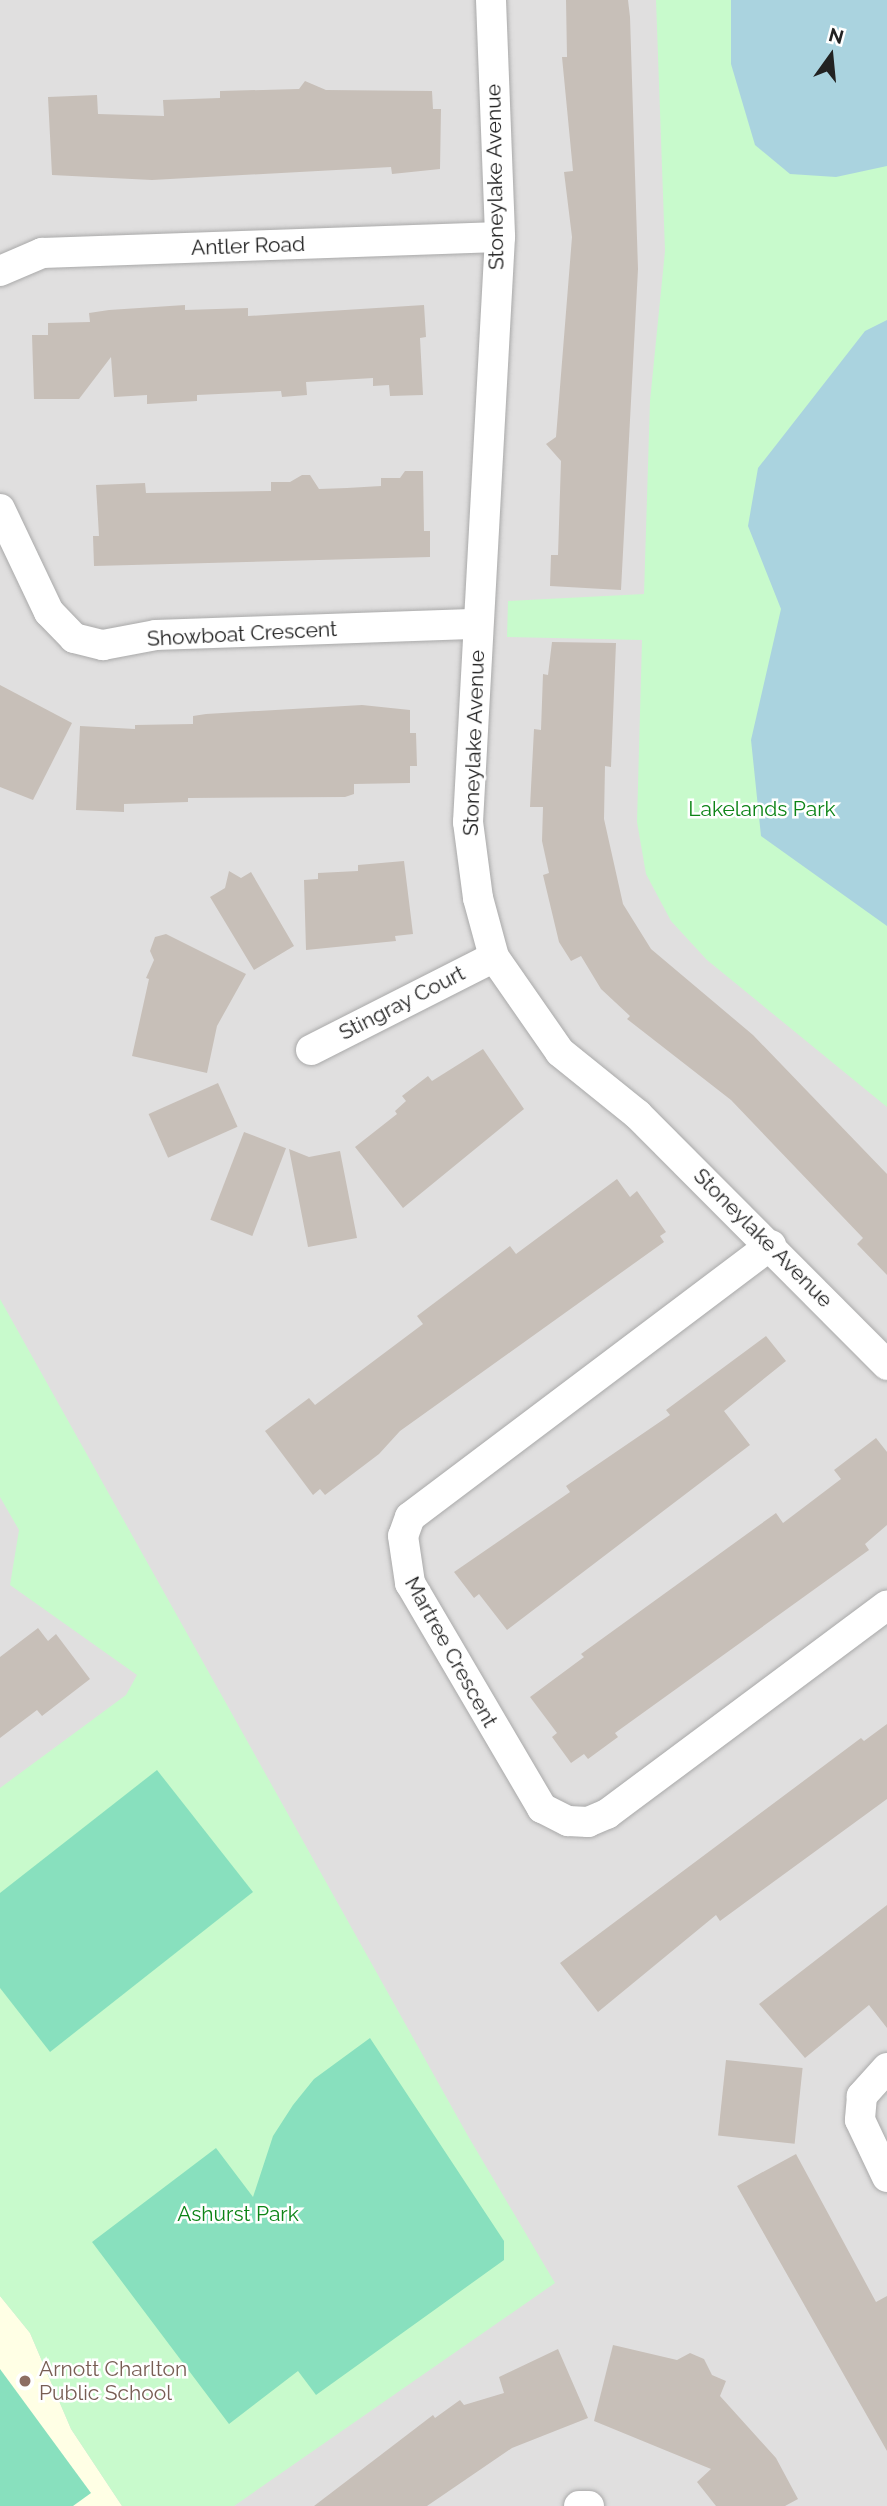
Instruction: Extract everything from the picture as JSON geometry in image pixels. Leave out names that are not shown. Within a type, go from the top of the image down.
[{"type":"street","name":"Stoneylake Avenue","points":[[491,0],[500,237],[468,822],[478,898],[494,957],[560,1052],[638,1115],[771,1245],[887,1365]]},
{"type":"street","name":"Antler Road","points":[[0,271],[41,253],[500,237]]},
{"type":"street","name":"Showboat Crescent","points":[[0,509],[49,612],[74,638],[103,645],[156,635],[478,624]]},
{"type":"street","name":"Stingray Court","points":[[311,1050],[494,957]]},
{"type":"street","name":"Martree Crescent","points":[[771,1245],[410,1517],[403,1536],[410,1583],[542,1808],[568,1821],[588,1822],[607,1814],[887,1605]]},
{"type":"street","points":[[887,2068],[862,2096],[860,2119],[887,2178]]},
{"type":"street","points":[[579,2506],[589,2506]]},
{"type":"shaded area","points":[[0,0],[887,0],[887,2506],[0,2506]]},
{"type":"shaded area","name":"Arnott Charlton Public School","points":[[0,2296],[30,2333],[71,2429],[122,2506],[0,2506]]},
{"type":"green space","name":"Lakelands Park","points":[[656,0],[887,0],[887,1107],[707,960],[671,921],[646,874],[637,822],[642,640],[507,637],[508,601],[644,594],[650,401],[665,251]]},
{"type":"green space","name":"Ashurst Park","points":[[0,1299],[468,2136],[555,2283],[234,2506],[122,2506],[71,2429],[30,2333],[0,2296],[0,1788],[126,1695],[137,1675],[10,1585],[19,1530],[0,1497]]},
{"type":"green space","points":[[157,1770],[253,1892],[50,2052],[0,1988],[0,1893]]},
{"type":"green space","points":[[370,2038],[504,2241],[504,2260],[316,2395],[298,2371],[229,2424],[92,2242],[216,2148],[253,2197],[273,2136],[293,2105],[314,2079]]},
{"type":"green space","points":[[0,2369],[91,2493],[73,2506],[0,2506]]},
{"type":"water","points":[[731,0],[887,0],[887,166],[836,177],[790,174],[755,145],[731,64]]},
{"type":"water","points":[[887,320],[887,926],[761,836],[751,740],[781,609],[748,526],[758,468],[865,331]]},
{"type":"building","points":[[566,0],[628,0],[630,17],[638,269],[621,590],[550,586],[551,555],[558,555],[561,461],[546,444],[556,437],[572,237],[564,172],[573,171],[562,57],[567,57]]},
{"type":"building","points":[[305,81],[326,90],[432,91],[433,109],[441,109],[440,169],[392,174],[391,167],[152,180],[52,175],[48,97],[97,95],[98,114],[164,116],[163,100],[220,98],[220,91],[299,89]]},
{"type":"building","points":[[185,305],[185,310],[248,308],[248,316],[424,305],[426,337],[420,338],[423,395],[390,396],[389,385],[373,386],[373,378],[306,382],[307,395],[282,397],[281,391],[197,395],[197,401],[147,404],[147,395],[114,397],[111,357],[79,399],[34,399],[32,335],[48,335],[48,323],[90,322],[89,313],[109,310]]},
{"type":"building","points":[[405,471],[423,471],[424,531],[430,531],[430,557],[94,566],[93,536],[99,536],[96,485],[145,483],[146,493],[271,491],[271,482],[290,482],[302,475],[310,475],[319,489],[347,488],[381,486],[381,478],[400,478]]},
{"type":"building","points":[[552,642],[616,643],[611,767],[605,766],[604,819],[623,904],[651,949],[753,1035],[887,1174],[887,1275],[857,1244],[863,1238],[731,1100],[627,1019],[630,1016],[601,989],[581,956],[571,961],[559,942],[543,875],[549,873],[542,841],[543,807],[530,807],[534,729],[541,730],[543,674],[548,675]]},
{"type":"building","points":[[0,685],[72,723],[33,800],[0,787]]},
{"type":"building","points":[[362,705],[410,710],[410,733],[416,733],[417,766],[410,766],[410,783],[354,784],[354,794],[345,797],[188,798],[188,802],[124,804],[124,812],[76,810],[80,726],[135,729],[135,725],[193,724],[193,716],[206,714]]},
{"type":"building","points":[[404,861],[413,934],[395,936],[396,941],[306,950],[304,880],[318,879],[318,873],[358,871],[358,865]]},
{"type":"building","points":[[229,871],[241,878],[251,872],[294,946],[254,970],[210,897],[225,888]]},
{"type":"building","points":[[166,934],[246,974],[217,1026],[207,1073],[132,1056],[149,979],[146,978],[154,960],[150,951],[155,937]]},
{"type":"building","points":[[483,1049],[524,1109],[403,1208],[355,1147],[397,1114],[395,1111],[406,1101],[402,1096],[428,1076],[432,1081]]},
{"type":"building","points":[[218,1083],[238,1127],[168,1158],[149,1114]]},
{"type":"building","points":[[244,1132],[286,1148],[252,1236],[210,1220]]},
{"type":"building","points":[[289,1149],[309,1157],[340,1151],[357,1238],[308,1247]]},
{"type":"building","points":[[617,1179],[630,1197],[637,1191],[666,1232],[660,1236],[664,1242],[400,1431],[379,1454],[325,1495],[320,1489],[313,1495],[265,1431],[309,1398],[315,1405],[423,1324],[417,1316],[510,1246],[516,1254]]},
{"type":"building","points":[[766,1336],[786,1361],[724,1411],[750,1445],[507,1630],[479,1594],[474,1598],[454,1572],[570,1492],[566,1486],[670,1415],[666,1410]]},
{"type":"building","points":[[876,1438],[887,1452],[887,1525],[865,1544],[869,1550],[615,1733],[618,1737],[588,1759],[584,1754],[571,1763],[552,1737],[557,1733],[530,1697],[584,1657],[581,1654],[776,1513],[783,1523],[841,1479],[834,1470]]},
{"type":"building","points":[[38,1628],[48,1641],[56,1634],[90,1679],[42,1716],[37,1710],[0,1738],[0,1657]]},
{"type":"building","points":[[887,1724],[887,1799],[720,1921],[716,1915],[598,2012],[560,1963],[861,1738],[864,1741]]},
{"type":"building","points":[[887,1905],[887,2028],[869,2005],[805,2058],[759,2004]]},
{"type":"building","points":[[726,2060],[803,2068],[795,2144],[718,2136]]},
{"type":"building","points":[[796,2154],[876,2302],[887,2296],[887,2451],[737,2186]]},
{"type":"building","points":[[613,2345],[677,2360],[690,2353],[704,2359],[712,2375],[726,2381],[720,2396],[776,2458],[798,2499],[785,2506],[716,2506],[697,2482],[711,2469],[594,2421]]},
{"type":"building","points":[[558,2349],[588,2418],[512,2448],[427,2506],[314,2506],[433,2415],[435,2418],[460,2400],[464,2405],[504,2393],[499,2377]]},
{"type":"place","name":"Arnott Charlton Public School","points":[[25,2381]]}]
